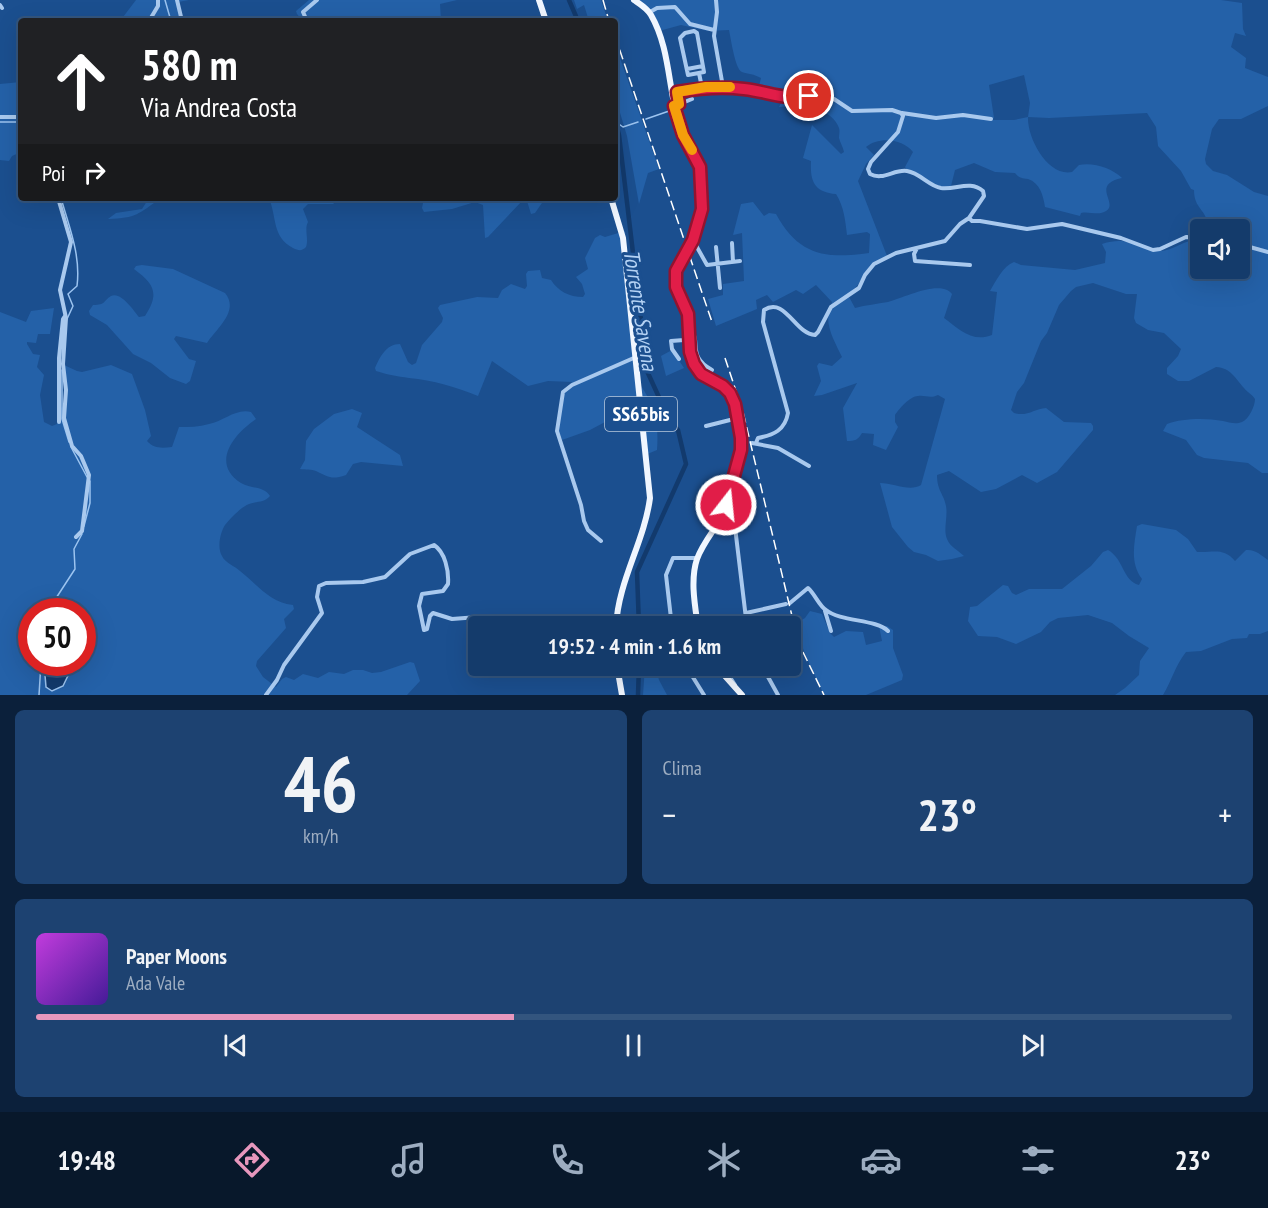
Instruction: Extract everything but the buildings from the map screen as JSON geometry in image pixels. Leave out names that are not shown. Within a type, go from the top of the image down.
[{"type":"main road","points":[[539,0],[545,18]]},
{"type":"main road","points":[[634,0],[650,13],[664,47],[683,135],[700,167],[702,209],[693,240],[680,260],[675,274],[676,289],[688,314],[690,352],[695,367],[701,374],[723,386],[730,393],[750,444],[724,519],[697,558],[694,588],[697,616]]},
{"type":"main road","name":"SS65bis","points":[[612,201],[624,238],[650,498],[643,533],[622,589],[617,616]]},
{"type":"main road","points":[[619,676],[622,695]]},
{"type":"main road","points":[[726,676],[742,695]]},
{"type":"street","points":[[150,18],[158,6],[158,0]]},
{"type":"street","points":[[177,0],[181,18]]},
{"type":"street","points":[[306,18],[303,12],[316,0]]},
{"type":"street","points":[[716,0],[714,30],[723,87]]},
{"type":"street","points":[[650,13],[657,8],[675,7],[690,24],[714,30]]},
{"type":"street","points":[[692,31],[697,33],[703,66],[704,72],[688,75],[680,38],[685,33],[692,31]]},
{"type":"street","points":[[687,69],[703,66]]},
{"type":"street","points":[[699,73],[702,88]]},
{"type":"street","points":[[674,92],[723,87],[786,98],[825,96],[852,111],[888,110],[936,118],[963,115],[991,119]]},
{"type":"street","points":[[676,105],[692,99]]},
{"type":"street","points":[[750,444],[778,430],[786,423],[788,413],[763,322],[764,310],[769,306],[779,307],[806,332],[815,334],[831,307],[859,288],[865,275],[874,264],[896,253],[945,241],[960,224],[969,218],[984,196],[983,191],[979,188],[966,186],[938,188],[908,171],[880,177],[870,174],[868,169],[871,162],[900,128],[903,116],[901,113]]},
{"type":"street","points":[[0,117],[18,117]]},
{"type":"street","points":[[59,201],[71,242],[60,290],[66,318],[63,364],[66,390],[64,418],[72,447],[81,456],[89,480],[82,531],[76,537]]},
{"type":"street","points":[[969,218],[972,221],[980,220],[1025,229],[1062,225],[1121,238],[1154,250],[1184,237],[1190,237]]},
{"type":"street","points":[[693,240],[705,264],[740,261]]},
{"type":"street","points":[[732,243],[734,262]]},
{"type":"street","points":[[716,247],[720,288]]},
{"type":"street","points":[[1250,247],[1268,252]]},
{"type":"street","points":[[917,248],[914,254],[915,261],[970,265]]},
{"type":"street","points":[[58,423],[59,358],[63,319],[66,318]]},
{"type":"street","points":[[679,358],[672,349],[671,341],[684,340],[685,334],[690,330],[694,332],[695,350],[699,361],[712,370]]},
{"type":"street","points":[[601,541],[588,530],[584,521],[557,431],[560,406],[563,392],[572,385],[636,357]]},
{"type":"street","points":[[706,426],[738,418]]},
{"type":"street","points":[[750,444],[778,448],[809,466]]},
{"type":"street","points":[[724,519],[735,527],[746,616]]},
{"type":"street","points":[[266,695],[277,680],[284,664],[322,613],[317,597],[319,586],[326,583],[363,582],[385,577],[410,554],[434,544],[444,558],[448,584],[443,591],[422,594],[419,606],[424,630],[428,629],[430,616],[433,613],[452,619],[468,618]]},
{"type":"street","points":[[671,616],[666,575],[673,558],[697,558]]},
{"type":"street","points":[[746,613],[788,603],[808,588],[825,610],[831,631]]},
{"type":"street","points":[[825,610],[853,621],[883,626],[888,631]]},
{"type":"street","points":[[692,676],[704,695]]},
{"type":"street","points":[[729,676],[735,685]]},
{"type":"street","points":[[768,676],[778,695]]},
{"type":"shaded area","points":[[136,0],[189,0],[178,2],[181,18],[122,18]]},
{"type":"shaded area","points":[[309,0],[457,0],[440,4],[441,18],[300,18],[296,11]]},
{"type":"shaded area","points":[[574,0],[601,0],[607,18],[588,18],[584,5],[577,9]]},
{"type":"shaded area","points":[[634,0],[1221,0],[1242,3],[1243,29],[1246,36],[1235,33],[1231,47],[1246,58],[1245,68],[1268,77],[1268,106],[1241,119],[1219,119],[1212,129],[1205,159],[1206,164],[1213,171],[1227,175],[1254,192],[1268,196],[1268,473],[1262,473],[1248,463],[1204,458],[1197,455],[1186,440],[1163,431],[1167,424],[1187,420],[1242,422],[1251,412],[1255,399],[1225,369],[1216,367],[1189,381],[1178,381],[1167,374],[1167,368],[1181,349],[1164,333],[1148,330],[1136,323],[1134,318],[1137,294],[1126,294],[1093,283],[1076,287],[1059,305],[1024,383],[1017,392],[1011,410],[1014,413],[1023,414],[1046,408],[1064,422],[1091,423],[1093,430],[1057,472],[1037,483],[1022,475],[996,489],[981,492],[949,471],[937,475],[938,485],[946,506],[945,532],[948,542],[964,556],[938,561],[914,552],[892,527],[880,483],[912,488],[921,485],[945,399],[938,395],[918,396],[908,400],[895,415],[898,427],[886,450],[873,445],[874,434],[862,433],[856,440],[847,441],[843,408],[857,383],[814,396],[821,381],[817,366],[819,363],[832,366],[842,357],[828,323],[832,302],[816,285],[803,294],[796,290],[773,302],[767,295],[756,300],[757,309],[716,326],[708,299],[723,295],[723,284],[744,281],[742,233],[733,235],[741,204],[753,202],[764,216],[769,213],[776,214],[794,239],[815,252],[840,255],[869,253],[870,234],[867,232],[847,235],[839,199],[836,194],[818,188],[811,174],[811,161],[803,158],[812,125],[841,154],[844,152],[839,138],[839,128],[829,115],[822,111],[796,106],[779,107],[782,101],[779,95],[758,90],[761,78],[742,72],[737,65],[729,30],[708,31],[681,25],[659,31],[652,15]],"holes":[[[1024,75],[1030,103],[1028,117],[1014,120],[991,120],[994,118],[989,85]],[[1147,113],[1156,127],[1158,146],[1181,171],[1191,189],[1194,190],[1196,202],[1206,219],[1250,219],[1250,279],[1190,279],[1190,241],[1163,251],[1150,250],[1119,241],[1102,244],[1106,252],[1105,263],[1075,270],[1021,265],[1014,262],[1010,264],[997,278],[990,291],[997,292],[992,335],[985,337],[966,334],[944,318],[952,294],[939,288],[888,302],[855,308],[848,295],[868,269],[887,256],[858,181],[866,164],[874,155],[866,147],[884,140],[903,144],[913,152],[905,167],[907,170],[943,188],[951,186],[955,170],[974,163],[995,172],[1015,173],[1019,177],[1032,181],[1040,190],[1045,207],[1080,216],[1081,213],[1106,211],[1109,208],[1106,189],[1113,181],[1122,178],[1113,171],[1096,165],[1079,165],[1072,172],[1063,172],[1047,162],[1035,145],[1028,117]]]},
{"type":"shaded area","points":[[618,53],[659,169],[648,173],[639,204],[627,136],[618,106]]},
{"type":"shaded area","points":[[18,82],[18,153],[12,156],[9,161],[0,160],[0,84]]},
{"type":"shaded area","points":[[147,201],[157,201],[137,214],[125,218],[108,219],[116,213],[142,209]]},
{"type":"shaded area","points":[[270,201],[336,201],[333,204],[308,204],[303,209],[308,222],[307,241],[306,247],[300,250],[286,244],[278,233]]},
{"type":"shaded area","points":[[423,201],[522,201],[485,238],[483,205],[475,202],[452,209],[424,212]]},
{"type":"shaded area","points":[[527,201],[543,201],[535,213],[531,214]]},
{"type":"shaded area","points":[[625,231],[639,383],[655,415],[657,450],[645,455],[639,406],[590,430],[562,440],[557,427],[561,396],[572,382],[548,381],[528,386],[492,361],[478,396],[436,382],[376,371],[375,368],[381,356],[387,349],[400,344],[408,362],[412,365],[416,363],[422,345],[442,322],[443,318],[438,308],[440,305],[477,297],[498,298],[502,290],[511,284],[525,289],[528,271],[540,270],[542,278],[551,280],[561,290],[569,295],[583,297],[585,294],[582,284],[576,277],[588,269],[585,258],[595,238]]},
{"type":"shaded area","points":[[142,265],[173,269],[225,293],[229,300],[230,306],[225,320],[207,343],[176,336],[174,339],[189,359],[196,361],[190,381],[186,384],[170,378],[151,363],[133,354],[107,325],[90,315],[89,311],[93,305],[102,303],[115,295],[127,302],[139,317],[145,316],[150,308],[153,289],[146,279],[134,269]]},
{"type":"shaded area","points":[[54,308],[50,334],[38,334],[36,343],[27,342],[33,354],[40,355],[37,367],[44,375],[40,395],[44,422],[52,426],[57,424],[60,409],[65,404],[64,365],[82,372],[111,365],[132,374],[145,410],[151,436],[147,441],[155,447],[172,447],[179,427],[205,425],[235,413],[251,412],[256,419],[233,441],[226,458],[227,467],[241,483],[261,489],[270,496],[263,501],[246,505],[225,525],[219,545],[220,553],[228,563],[270,597],[293,605],[294,609],[284,619],[286,628],[257,661],[256,666],[263,677],[276,687],[286,677],[294,680],[303,674],[318,678],[329,672],[344,674],[353,670],[381,672],[410,662],[414,663],[420,681],[407,695],[0,695],[0,312],[26,322],[31,311]]},
{"type":"shaded area","points":[[672,350],[684,368],[666,376],[661,356]]},
{"type":"shaded area","points":[[352,409],[362,413],[357,427],[400,455],[403,466],[361,462],[353,464],[346,475],[333,478],[314,470],[300,469],[305,460],[306,441],[314,429],[334,414]]},
{"type":"shaded area","points":[[1142,524],[1176,530],[1188,539],[1197,552],[1222,552],[1235,561],[1246,550],[1252,550],[1268,560],[1268,631],[1249,634],[1247,638],[1232,639],[1201,651],[1186,652],[1163,695],[1115,695],[1139,675],[1140,661],[1149,648],[1112,623],[1088,615],[1058,618],[1050,622],[1041,632],[1016,644],[997,637],[978,636],[968,621],[970,607],[977,606],[1003,585],[1008,586],[1016,595],[1029,589],[1062,589],[1108,550],[1117,559],[1129,579],[1139,585],[1142,579],[1134,560],[1134,547],[1137,526]]},
{"type":"shaded area","points":[[810,611],[822,614],[834,637],[846,631],[863,632],[866,645],[882,641],[879,626],[887,626],[893,630],[893,648],[903,675],[902,680],[866,695],[824,695],[801,643],[801,620]]},
{"type":"shaded area","points":[[45,676],[68,676],[63,686],[52,691],[46,687]]},
{"type":"shaded area","points":[[644,676],[658,676],[667,695],[643,695]]},
{"type":"waterway","points":[[165,0],[170,18]]},
{"type":"waterway","name":"Torrente Savena","points":[[569,0],[577,18]]},
{"type":"waterway","points":[[646,119],[672,110]]},
{"type":"waterway","points":[[0,122],[18,122]]},
{"type":"waterway","points":[[618,123],[623,127],[638,122]]},
{"type":"waterway","name":"Torrente Savena","points":[[618,131],[647,371],[668,417],[678,430],[686,464],[637,572],[639,616]]},
{"type":"waterway","points":[[62,201],[73,241],[78,275],[77,286],[68,294],[73,306],[67,319]]},
{"type":"waterway","points":[[62,370],[62,419],[69,442]]},
{"type":"waterway","points":[[71,447],[87,477]]},
{"type":"waterway","points":[[84,526],[90,503],[90,481]]},
{"type":"waterway","points":[[56,598],[75,569],[74,549],[82,534]]},
{"type":"waterway","points":[[39,695],[40,676]]},
{"type":"waterway","name":"Torrente Savena","points":[[638,695],[639,676]]},
{"type":"railway","points":[[603,0],[608,18]]},
{"type":"railway","points":[[618,45],[712,322]]},
{"type":"railway","points":[[725,358],[743,412],[800,646],[824,695]]},
{"type":"slow traffic","points":[[692,150],[683,135],[674,106],[679,104],[677,92],[706,87],[730,87]]},
{"type":"route","points":[[726,505],[742,446],[741,438],[735,404],[730,393],[723,386],[701,374],[694,364],[690,352],[687,308],[676,287],[676,271],[693,240],[702,209],[700,167],[683,135],[674,106],[679,104],[677,92],[706,87],[744,89],[786,98],[809,96]]}]
